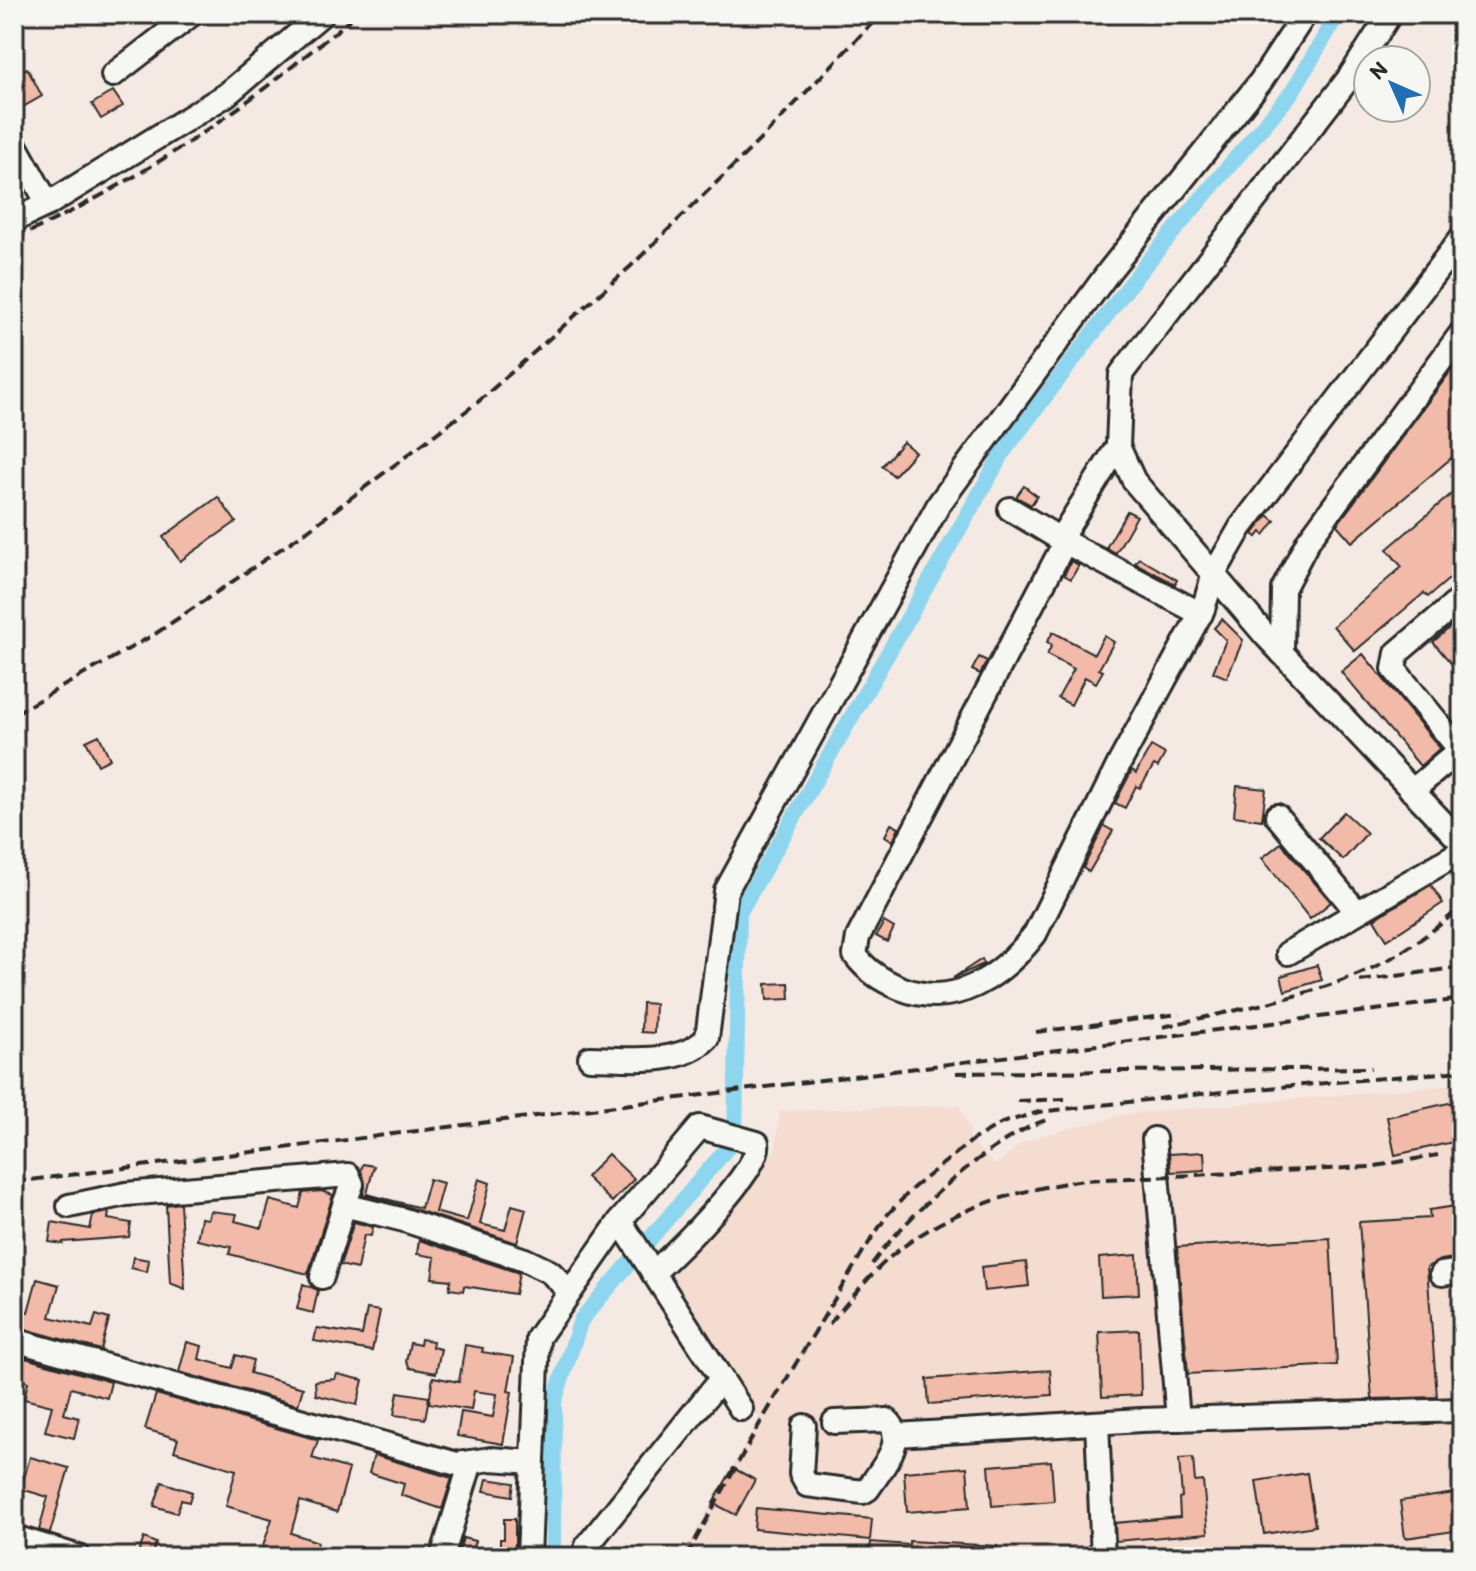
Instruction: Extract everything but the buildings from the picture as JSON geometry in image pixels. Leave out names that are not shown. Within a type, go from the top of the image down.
[{"type":"street","points":[[113,75],[192,14]]},
{"type":"street","points":[[14,220],[48,204],[226,95],[322,14]]},
{"type":"street","points":[[590,1058],[662,1058],[699,1046],[707,1038],[726,891],[939,504],[1110,270],[1261,81],[1305,14]]},
{"type":"street","points":[[1390,14],[1349,78],[1121,374],[1118,446],[1134,481],[1282,653],[1462,843]]},
{"type":"street","points":[[14,143],[48,204]]},
{"type":"street","points":[[1118,446],[1065,531],[1065,542],[858,937],[855,955],[866,970],[912,993],[937,995],[965,992],[1016,958],[1035,934],[1120,762],[1201,614],[1214,574],[1241,527],[1462,237]]},
{"type":"street","points":[[1282,653],[1283,589],[1308,541],[1462,332]]},
{"type":"street","points":[[1010,509],[1065,542],[1201,614]]},
{"type":"street","points":[[1412,791],[1461,750],[1394,669],[1397,653],[1462,598]]},
{"type":"street","points":[[1277,816],[1357,912]]},
{"type":"street","points":[[1288,953],[1462,851]]},
{"type":"street","points":[[529,1557],[538,1338],[620,1222],[701,1128],[751,1140],[759,1147],[744,1174],[690,1239],[653,1273]]},
{"type":"street","points":[[1154,1139],[1178,1419]]},
{"type":"street","points":[[69,1206],[126,1194],[348,1175],[352,1184],[322,1277]]},
{"type":"street","points":[[344,1205],[404,1220],[525,1260],[550,1272],[570,1292]]},
{"type":"street","points":[[620,1222],[741,1409]]},
{"type":"street","points":[[14,1340],[457,1464],[491,1459],[532,1462]]},
{"type":"street","points":[[583,1557],[587,1546],[721,1379]]},
{"type":"street","points":[[896,1435],[1178,1419],[1462,1410]]},
{"type":"street","points":[[804,1426],[801,1474],[807,1485],[863,1492],[894,1449],[896,1435],[893,1425],[887,1420],[834,1422]]},
{"type":"street","points":[[1097,1423],[1103,1557]]},
{"type":"street","points":[[442,1557],[471,1462]]},
{"type":"street","points":[[14,1537],[79,1557]]},
{"type":"shaded area","points":[[1462,1084],[1462,1557],[682,1557],[759,1418],[699,1329],[669,1295],[678,1287],[669,1277],[775,1151],[780,1111],[959,1105],[970,1131],[969,1138],[995,1165],[1023,1142],[1126,1114]]},
{"type":"waterway","points":[[553,1557],[554,1402],[581,1320],[735,1139],[739,913],[1004,451],[1141,270],[1292,92],[1338,14]]},
{"type":"railway","points":[[14,239],[88,203],[194,139],[262,90],[355,14]]},
{"type":"railway","points":[[14,714],[155,634],[307,531],[478,402],[631,266],[766,134],[881,14]]},
{"type":"railway","points":[[1163,1027],[1287,998],[1359,974],[1414,944],[1462,906]]},
{"type":"railway","points":[[1360,981],[1462,967]]},
{"type":"railway","points":[[14,1182],[1462,999]]},
{"type":"railway","points":[[1036,1032],[1179,1014]]},
{"type":"railway","points":[[956,1073],[1371,1068]]},
{"type":"railway","points":[[686,1557],[759,1425],[888,1214],[914,1187],[974,1139],[1002,1123],[1039,1112],[1462,1071]]},
{"type":"railway","points":[[1018,1101],[1065,1099]]},
{"type":"railway","points":[[872,1264],[906,1224],[952,1180],[1002,1142],[1049,1119]]},
{"type":"railway","points":[[829,1324],[879,1267],[908,1243],[955,1216],[1005,1197],[1084,1180],[1370,1167],[1438,1155]]}]
